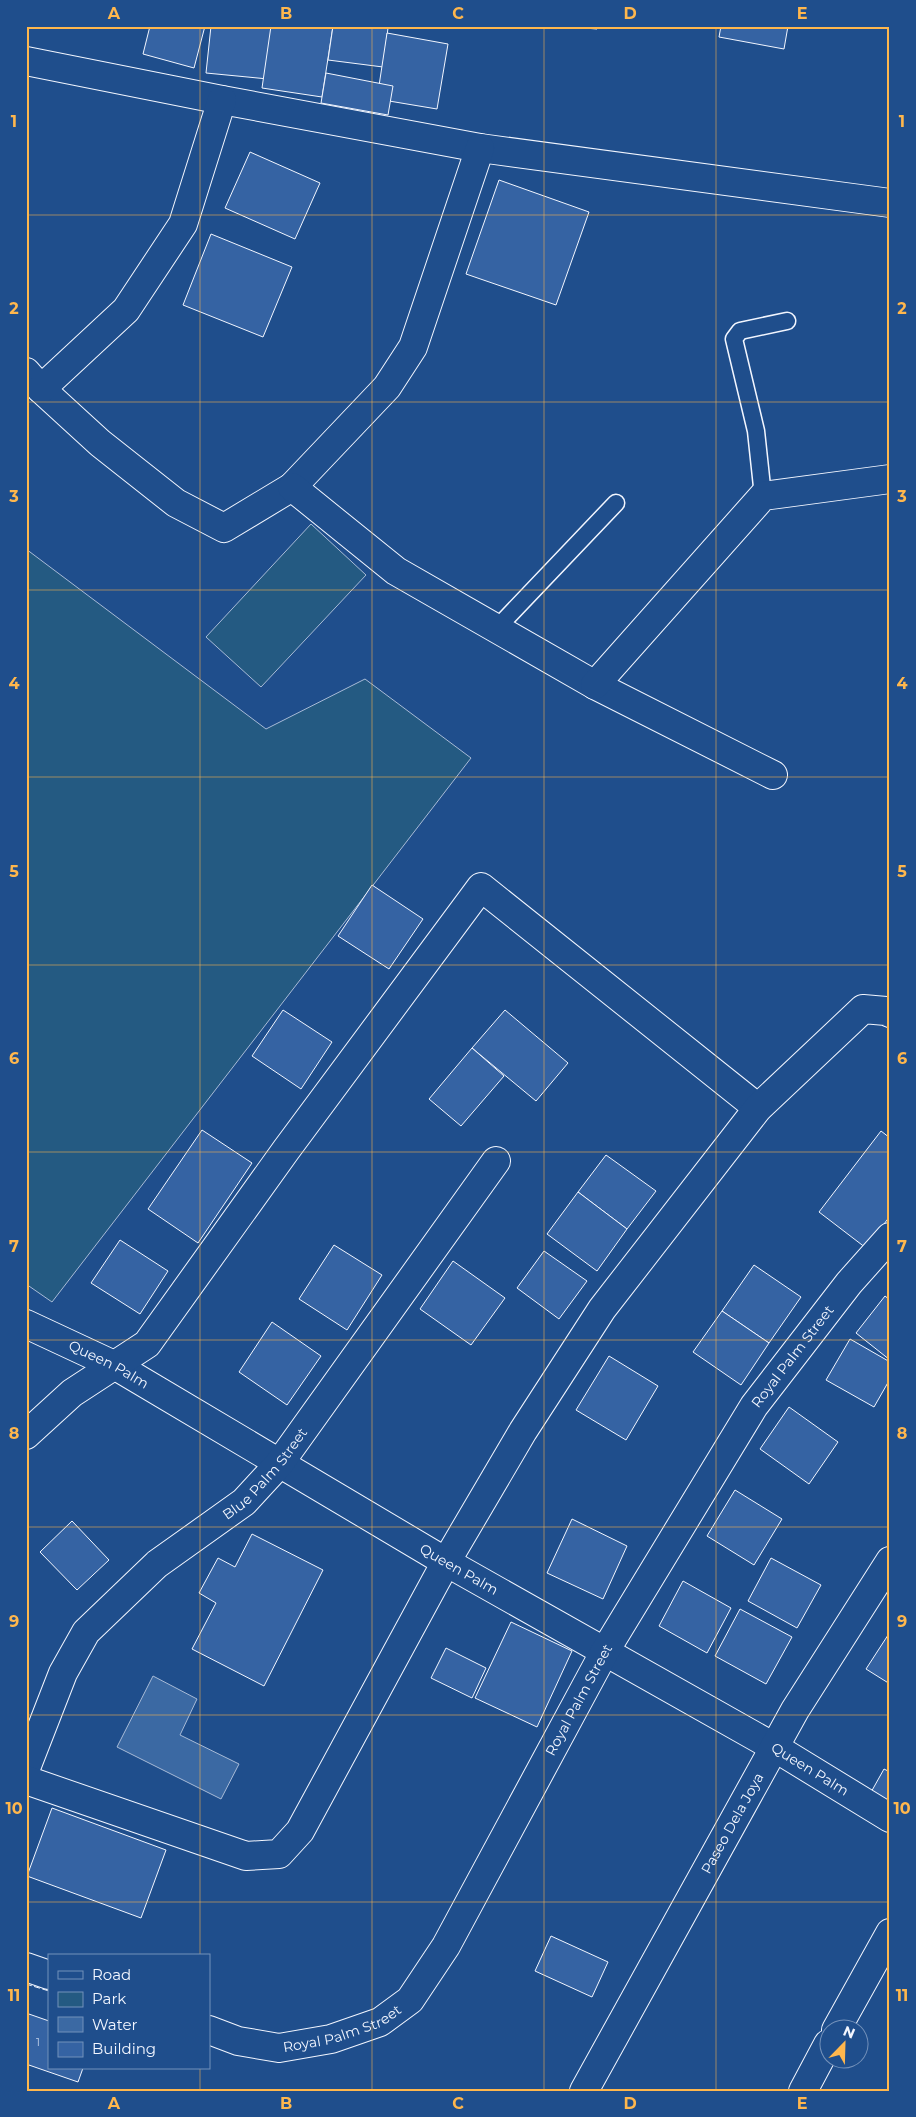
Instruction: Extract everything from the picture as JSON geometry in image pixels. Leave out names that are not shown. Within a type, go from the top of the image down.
[{"type":"street","points":[[26,61],[480,148],[890,203]]},
{"type":"street","points":[[222,100],[183,224],[126,310],[34,381],[100,443],[176,503],[224,528],[292,487],[387,387],[413,347],[480,148]]},
{"type":"street","points":[[595,685],[763,496],[890,479]]},
{"type":"street","points":[[292,487],[396,571],[595,685],[773,775]]},
{"type":"street","points":[[26,1435],[72,1393],[148,1344],[286,1150],[481,887],[758,1108]]},
{"type":"street","points":[[26,1780],[246,1856],[279,1854],[300,1831],[446,1562],[523,1431],[602,1309],[758,1108],[863,1008],[890,1013]]},
{"type":"street","name":"Blue Palm Street","points":[[26,1768],[63,1673],[86,1632],[157,1564],[244,1502],[278,1464],[496,1161]]},
{"type":"street","name":"Royal Palm Street","points":[[210,2030],[238,2040],[279,2048],[331,2039],[380,2022],[410,2000],[446,1946],[604,1651],[754,1406],[849,1283],[890,1237]]},
{"type":"street","name":"Queen Palm","points":[[26,1324],[116,1366],[278,1464],[446,1562],[774,1748],[890,1818]]},
{"type":"street","name":"Paseo Dela Joya","points":[[584,2091],[795,1710],[890,1561]]},
{"type":"street","points":[[842,2020],[890,1933]]},
{"type":"street","points":[[26,1967],[48,1975]]},
{"type":"street","points":[[803,2091],[818,2063]]},
{"type":"lane","points":[[763,496],[756,431],[734,339],[740,331],[787,321]]},
{"type":"lane","points":[[497,628],[616,503]]},
{"type":"green space","points":[[311,524],[366,575],[261,687],[206,637]]},
{"type":"green space","points":[[26,549],[266,729],[365,679],[471,758],[52,1302],[26,1284]]},
{"type":"water","points":[[153,1676],[197,1699],[180,1735],[239,1764],[221,1799],[117,1747]]},
{"type":"building","points":[[150,26],[205,26],[194,68],[143,54]]},
{"type":"building","points":[[211,26],[273,26],[268,79],[206,73]]},
{"type":"building","points":[[271,26],[333,26],[322,97],[262,88]]},
{"type":"building","points":[[333,26],[388,28],[383,67],[328,60]]},
{"type":"building","points":[[559,26],[598,26],[597,29]]},
{"type":"building","points":[[721,26],[788,26],[784,49],[719,37]]},
{"type":"building","points":[[387,33],[448,44],[437,109],[377,99]]},
{"type":"building","points":[[326,73],[393,86],[388,115],[321,103]]},
{"type":"building","points":[[250,152],[320,183],[295,239],[225,208]]},
{"type":"building","points":[[499,180],[589,212],[556,305],[466,274]]},
{"type":"building","points":[[211,234],[292,267],[263,337],[183,305]]},
{"type":"building","points":[[372,885],[423,919],[389,969],[338,936]]},
{"type":"building","points":[[283,1010],[332,1042],[301,1089],[252,1056]]},
{"type":"building","points":[[505,1010],[568,1063],[536,1101],[472,1048]]},
{"type":"building","points":[[472,1048],[504,1076],[461,1126],[429,1099]]},
{"type":"building","points":[[202,1130],[252,1163],[198,1243],[148,1209]]},
{"type":"building","points":[[881,1131],[890,1138],[890,1216],[866,1248],[819,1212]]},
{"type":"building","points":[[606,1155],[656,1191],[627,1229],[578,1192]]},
{"type":"building","points":[[578,1192],[627,1229],[597,1271],[547,1234]]},
{"type":"building","points":[[120,1240],[168,1271],[140,1314],[91,1283]]},
{"type":"building","points":[[334,1245],[382,1275],[347,1330],[299,1299]]},
{"type":"building","points":[[544,1251],[587,1281],[559,1319],[517,1288]]},
{"type":"building","points":[[453,1261],[505,1298],[471,1345],[420,1309]]},
{"type":"building","points":[[754,1265],[801,1297],[769,1343],[722,1311]]},
{"type":"building","points":[[885,1296],[890,1300],[890,1360],[856,1333]]},
{"type":"building","points":[[722,1311],[769,1343],[741,1385],[693,1352]]},
{"type":"building","points":[[272,1322],[321,1356],[287,1405],[239,1372]]},
{"type":"building","points":[[850,1339],[890,1362],[890,1379],[874,1407],[826,1380]]},
{"type":"building","points":[[609,1356],[658,1386],[626,1440],[576,1410]]},
{"type":"building","points":[[789,1407],[838,1442],[809,1484],[760,1449]]},
{"type":"building","points":[[735,1490],[782,1519],[754,1565],[707,1536]]},
{"type":"building","points":[[572,1519],[627,1546],[603,1599],[547,1573]]},
{"type":"building","points":[[72,1521],[109,1560],[77,1590],[40,1552]]},
{"type":"building","points":[[252,1534],[323,1570],[264,1686],[192,1649],[216,1603],[199,1593],[218,1558],[235,1567]]},
{"type":"building","points":[[771,1558],[821,1585],[797,1628],[748,1601]]},
{"type":"building","points":[[683,1581],[731,1608],[707,1653],[659,1626]]},
{"type":"building","points":[[740,1609],[792,1637],[766,1684],[715,1656]]},
{"type":"building","points":[[511,1622],[572,1651],[537,1727],[475,1698]]},
{"type":"building","points":[[890,1632],[890,1684],[866,1669]]},
{"type":"building","points":[[446,1648],[486,1668],[472,1698],[431,1678]]},
{"type":"building","points":[[884,1769],[890,1772],[890,1804],[870,1794]]},
{"type":"building","points":[[52,1808],[166,1850],[141,1918],[27,1876]]},
{"type":"building","points":[[551,1936],[608,1962],[592,1997],[535,1971]]},
{"type":"building","points":[[26,2013],[48,2021],[48,2070],[82,2070],[78,2082],[26,2064]]},
{"type":"fence","points":[[26,1984],[48,1991]]}]
